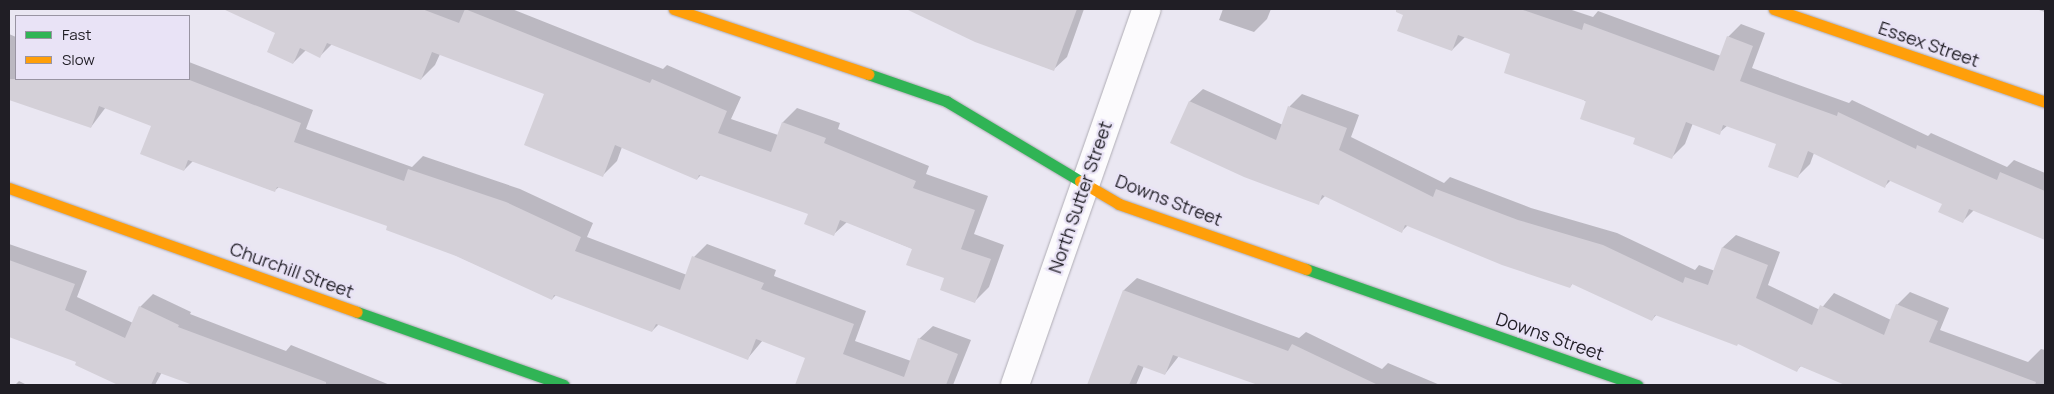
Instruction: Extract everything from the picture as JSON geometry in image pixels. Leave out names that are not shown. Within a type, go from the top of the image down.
[{"type":"street","name":"Downs Street","points":[[674,9],[946,101],[1119,204],[1637,385]]},
{"type":"street","name":"North Sutter Street","points":[[1016,385],[1084,182],[1147,9]]},
{"type":"street","name":"Essex Street","points":[[1774,9],[2045,102]]},
{"type":"street","name":"Churchill Street","points":[[9,188],[564,385]]},
{"type":"building","points":[[223,9],[422,9],[459,23],[465,9],[650,83],[652,79],[727,111],[718,133],[771,152],[782,122],[826,138],[824,143],[916,181],[913,188],[975,210],[961,249],[991,259],[975,303],[940,290],[944,278],[906,265],[912,249],[840,220],[834,236],[804,224],[808,214],[699,175],[697,180],[615,145],[603,177],[524,145],[544,94],[432,52],[421,80],[327,43],[320,58],[300,48],[293,64],[267,52],[275,33]]},
{"type":"building","points":[[906,9],[1077,9],[1054,71],[975,42]]},
{"type":"building","points":[[1396,9],[1520,9],[1582,30],[1584,23],[1714,71],[1727,36],[1753,46],[1740,81],[1837,116],[1838,112],[1916,149],[1917,145],[1997,180],[2000,172],[2045,191],[2045,240],[1969,209],[1963,223],[1938,212],[1942,204],[1888,180],[1885,188],[1808,151],[1798,178],[1768,167],[1776,144],[1723,125],[1720,135],[1686,122],[1672,159],[1633,144],[1635,138],[1580,119],[1586,101],[1504,73],[1510,54],[1458,35],[1452,51],[1397,31],[1403,15],[1396,12]]},
{"type":"building","points":[[9,79],[190,80],[301,123],[294,142],[404,181],[408,169],[506,202],[581,237],[575,251],[680,290],[692,256],[764,283],[761,289],[854,324],[843,354],[904,377],[918,338],[958,354],[946,385],[795,385],[805,358],[756,339],[748,360],[656,324],[652,332],[554,295],[552,300],[456,256],[386,230],[387,226],[277,187],[275,192],[188,160],[184,171],[140,154],[151,126],[99,106],[91,128],[9,100]]},
{"type":"building","points":[[1189,101],[1276,140],[1288,106],[1347,128],[1339,150],[1433,197],[1436,189],[1518,220],[1603,245],[1683,283],[1685,277],[1708,285],[1722,247],[1768,265],[1756,298],[1812,325],[1820,305],[1884,335],[1896,304],[1938,321],[1929,342],[2036,382],[2035,385],[1845,385],[1800,366],[1797,372],[1738,344],[1737,346],[1655,315],[1652,321],[1572,284],[1570,288],[1502,265],[1405,225],[1402,233],[1322,195],[1319,205],[1244,177],[1170,143]]},
{"type":"building","points":[[9,260],[75,284],[65,310],[125,338],[139,306],[179,325],[178,327],[326,382],[326,385],[193,385],[157,372],[151,385],[118,385],[75,365],[76,362],[9,337]]},
{"type":"building","points":[[1123,290],[1288,351],[1292,344],[1378,385],[1258,385],[1173,355],[1165,375],[1138,365],[1129,385],[1087,385]]},
{"type":"traffic: fast","points":[[868,74],[946,101],[1080,181]]},
{"type":"traffic: fast","points":[[1306,269],[1637,385]]},
{"type":"traffic: fast","points":[[357,312],[564,385]]},
{"type":"traffic: slow","points":[[674,9],[868,74]]},
{"type":"traffic: slow","points":[[1774,9],[2045,102]]},
{"type":"traffic: slow","points":[[1080,181],[1119,204],[1306,269]]},
{"type":"traffic: slow","points":[[9,188],[357,312]]}]
